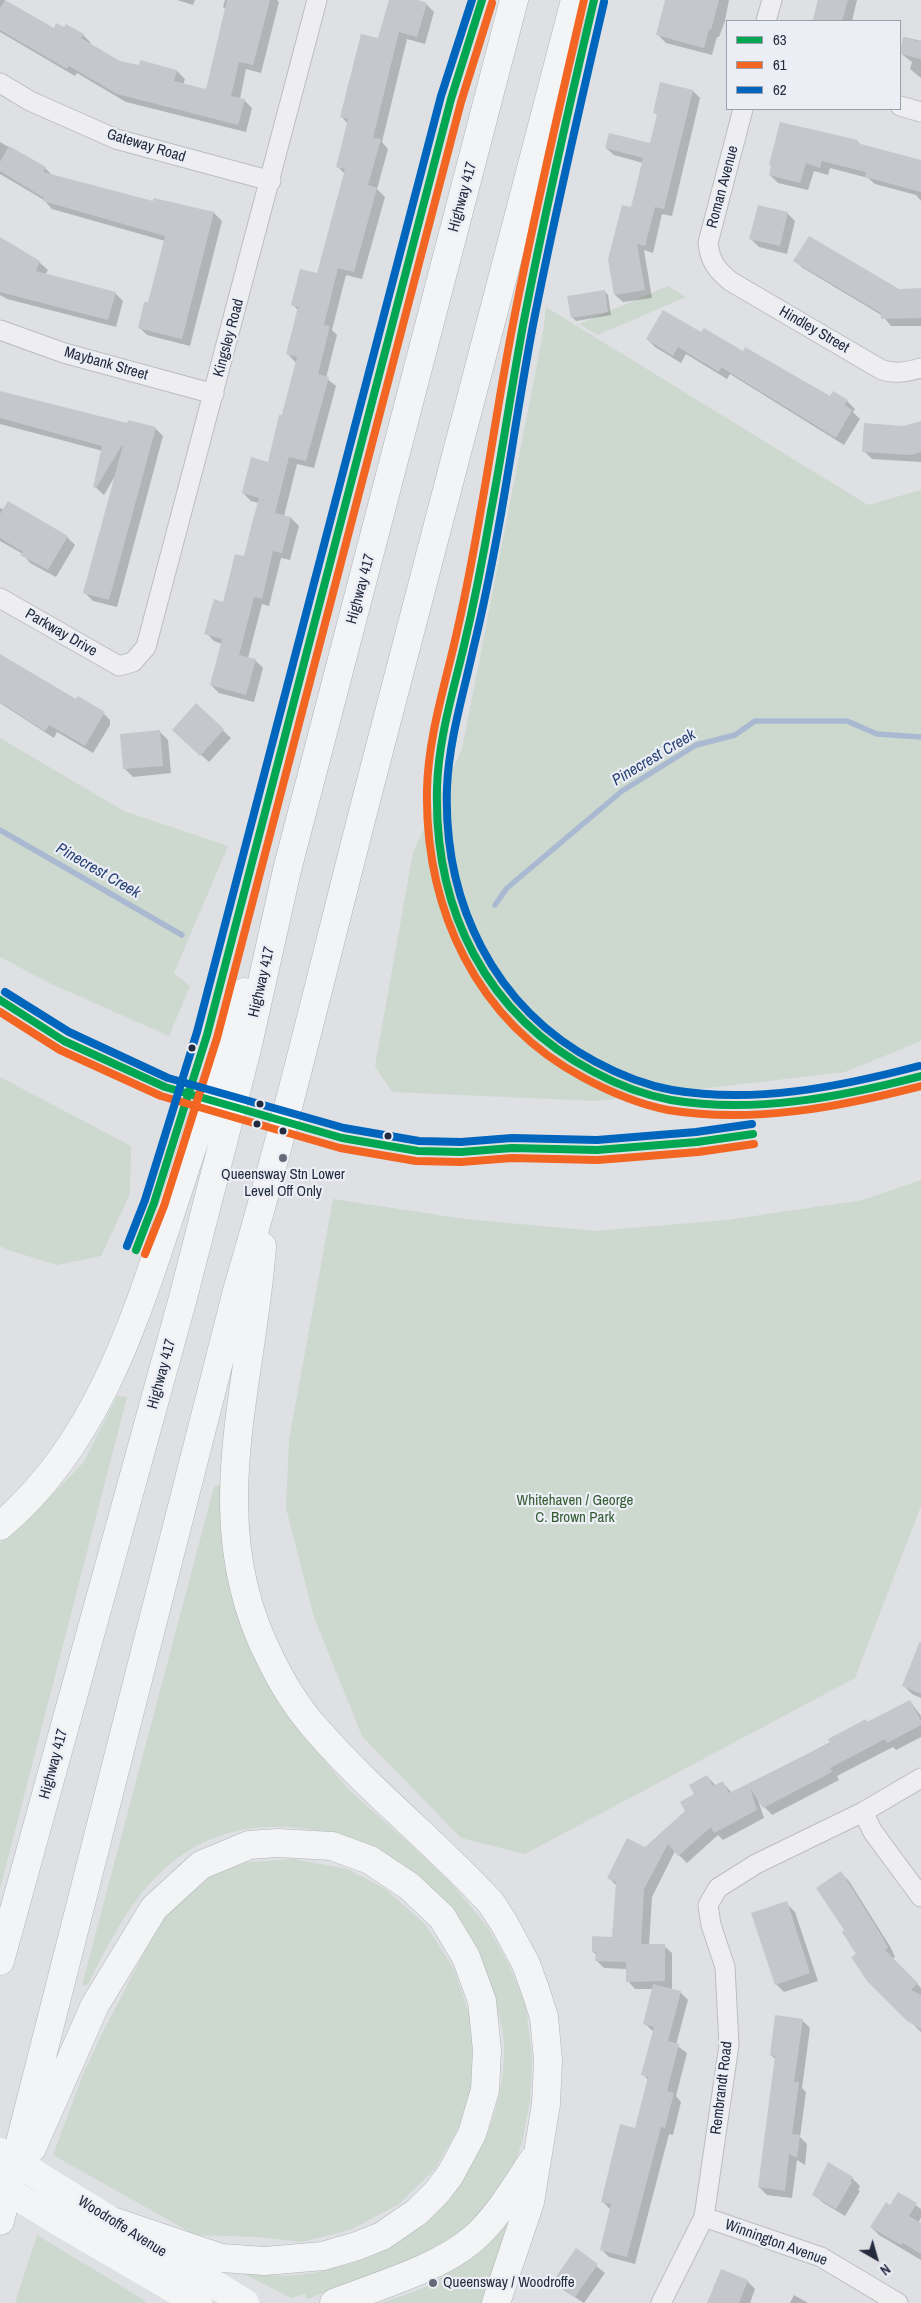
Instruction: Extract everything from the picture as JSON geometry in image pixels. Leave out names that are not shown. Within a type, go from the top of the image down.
[{"type":"main road","name":"Highway 417","points":[[0,1961],[180,1308],[212,1182],[237,1045],[288,870],[514,0]]},
{"type":"main road","points":[[0,2222],[238,1287],[265,1196],[482,350],[575,0]]},
{"type":"main road","points":[[0,1526],[48,1479],[75,1441],[99,1400],[121,1352],[146,1286],[184,1173],[237,1045]]},
{"type":"main road","points":[[265,1196],[259,1283],[234,1462],[233,1522],[247,1603],[258,1635],[276,1671],[315,1729],[375,1791],[477,1887],[504,1923],[526,1964],[544,2016],[548,2060],[546,2104],[530,2202],[496,2303]]},
{"type":"main road","points":[[0,2222],[95,2005],[154,1908],[202,1865],[249,1845],[332,1846],[370,1860],[409,1886],[442,1917],[466,1957],[482,2001],[487,2050],[485,2090],[472,2134],[450,2175],[437,2192],[417,2212],[382,2236],[357,2246],[324,2256],[265,2261],[221,2258],[115,2222]]},
{"type":"main road","points":[[334,2303],[440,2261],[457,2251],[473,2239],[500,2210],[538,2151]]},
{"type":"main road","name":"Woodroffe Avenue","points":[[0,2152],[245,2303]]},
{"type":"main road","name":"Woodroffe Avenue","points":[[0,2186],[198,2303]]},
{"type":"street","name":"Kingsley Road","points":[[123,664],[133,662],[146,647],[271,181],[317,0]]},
{"type":"street","points":[[766,20],[772,0]]},
{"type":"street","name":"Gateway Road","points":[[0,83],[30,100],[116,140],[271,181]]},
{"type":"street","points":[[901,106],[921,112]]},
{"type":"street","name":"Roman Avenue","points":[[714,266],[709,256],[708,243],[744,110]]},
{"type":"street","name":"Hindley Street","points":[[714,266],[730,281],[882,370],[898,373],[921,368]]},
{"type":"street","name":"Maybank Street","points":[[0,330],[64,353],[214,394]]},
{"type":"street","name":"Parkway Drive","points":[[0,598],[119,666],[123,664]]},
{"type":"street","name":"Rembrandt Road","points":[[660,2303],[704,2217],[729,2045],[725,1967],[711,1925],[708,1905],[718,1888],[756,1864],[863,1812],[921,1778]]},
{"type":"street","points":[[863,1812],[873,1832],[921,1897]]},
{"type":"street","name":"Winnington Avenue","points":[[704,2217],[821,2257],[898,2303]]},
{"type":"green space","points":[[668,286],[686,297],[598,335],[579,324]]},
{"type":"green space","points":[[546,307],[868,505],[921,490],[921,1041],[845,1072],[598,1101],[392,1092],[375,1066],[413,852],[462,749],[543,333]]},
{"type":"green space","points":[[0,738],[124,811],[228,846],[174,973],[190,986],[169,1036],[47,982],[0,957]]},
{"type":"green space","points":[[0,1077],[131,1146],[130,1194],[101,1256],[57,1265],[0,1246]]},
{"type":"green space","name":"Whitehaven / George C. Brown Park","points":[[921,1180],[921,1506],[855,1678],[525,1854],[461,1838],[362,1736],[314,1617],[286,1508],[289,1440],[333,1199],[465,1219],[596,1231],[727,1220],[863,1200]]},
{"type":"green space","points":[[117,1396],[127,1397],[0,1889],[0,1543],[39,1508],[84,1462]]},
{"type":"green space","points":[[222,1483],[221,1536],[229,1583],[240,1622],[258,1666],[297,1728],[350,1791],[449,1881],[487,1926],[510,1967],[526,2006],[532,2057],[530,2101],[522,2143],[509,2178],[485,2213],[441,2249],[307,2299],[305,2294],[291,2298],[236,2270],[286,2276],[320,2272],[370,2257],[414,2231],[470,2165],[485,2139],[495,2110],[502,2080],[503,2035],[500,2020],[481,1964],[452,1912],[430,1887],[390,1860],[350,1838],[332,1832],[294,1827],[256,1828],[237,1831],[202,1843],[186,1852],[170,1864],[144,1890],[113,1936],[88,1985],[82,1985],[214,1487]]},
{"type":"green space","points":[[293,1859],[347,1869],[384,1888],[426,1925],[454,1969],[469,2014],[475,2066],[470,2094],[461,2123],[435,2169],[399,2204],[350,2230],[302,2242],[257,2237],[195,2235],[53,2155],[84,2072],[163,1916],[202,1879],[238,1863]]},
{"type":"green space","points":[[518,2200],[486,2303],[381,2303],[414,2292],[438,2280]]},
{"type":"green space","points":[[37,2235],[144,2300],[146,2303],[15,2303]]},
{"type":"building","points":[[5,0],[54,28],[56,23],[64,27],[66,24],[84,34],[81,38],[120,61],[139,65],[140,60],[177,70],[174,81],[206,89],[227,0],[270,0],[253,65],[239,62],[231,96],[245,99],[238,125],[117,94],[69,66],[67,69],[0,30],[0,8]]},
{"type":"building","points":[[389,0],[418,0],[427,3],[417,37],[399,32],[373,138],[381,139],[368,185],[377,188],[354,272],[338,268],[324,325],[330,326],[318,374],[329,377],[306,461],[289,457],[275,513],[291,517],[282,553],[273,551],[262,599],[254,597],[239,655],[256,659],[246,695],[210,685],[222,639],[204,634],[214,599],[223,602],[235,554],[244,556],[259,498],[242,493],[251,457],[268,462],[279,415],[282,415],[297,357],[286,354],[298,307],[291,305],[300,269],[317,273],[345,169],[336,167],[348,119],[340,117],[361,34],[378,38]]},
{"type":"building","points":[[665,0],[719,0],[704,48],[656,35]]},
{"type":"building","points":[[818,0],[848,0],[842,20],[813,20]]},
{"type":"building","points":[[903,37],[921,42],[921,59],[901,54]]},
{"type":"building","points":[[660,82],[693,90],[664,209],[655,207],[645,246],[637,244],[645,290],[614,295],[608,259],[622,205],[631,207],[643,158],[605,148],[609,133],[650,143],[657,114],[653,113]]},
{"type":"building","points":[[780,122],[858,140],[857,143],[921,160],[921,192],[865,177],[866,172],[822,161],[820,168],[806,163],[800,183],[769,175],[771,166],[769,165]]},
{"type":"building","points":[[9,146],[46,167],[43,172],[153,201],[154,198],[214,212],[182,339],[138,328],[144,302],[148,302],[165,236],[43,201],[44,198],[0,171],[0,162]]},
{"type":"building","points":[[758,205],[788,212],[780,246],[749,239]]},
{"type":"building","points":[[809,236],[899,289],[921,288],[921,318],[881,319],[881,313],[793,261]]},
{"type":"building","points":[[0,237],[40,261],[36,271],[116,292],[108,320],[0,292]]},
{"type":"building","points":[[605,290],[608,312],[571,318],[567,296]]},
{"type":"building","points":[[663,310],[701,332],[704,328],[743,351],[745,347],[830,396],[833,391],[848,400],[844,405],[852,410],[836,438],[721,367],[719,372],[678,347],[673,356],[646,339]]},
{"type":"building","points":[[0,391],[127,423],[128,420],[156,427],[109,600],[83,593],[123,445],[96,488],[93,487],[102,446],[0,418]]},
{"type":"building","points":[[921,421],[921,452],[911,455],[862,452],[864,423],[903,426]]},
{"type":"building","points":[[8,501],[68,536],[48,570],[20,555],[23,552],[0,538],[0,514]]},
{"type":"building","points":[[0,654],[76,699],[78,696],[105,712],[85,746],[49,725],[45,731],[0,702]]},
{"type":"building","points":[[196,703],[224,729],[200,756],[172,730]]},
{"type":"building","points":[[160,730],[163,766],[123,769],[120,734]]},
{"type":"building","points":[[921,1642],[921,1694],[902,1686]]},
{"type":"building","points":[[910,1700],[921,1721],[921,1725],[887,1743],[885,1739],[830,1768],[832,1772],[763,1808],[750,1788],[757,1810],[714,1833],[711,1827],[678,1856],[668,1844],[644,1889],[641,1944],[665,1944],[665,1981],[626,1982],[626,1962],[595,1961],[596,1952],[592,1952],[592,1936],[612,1937],[616,1882],[607,1878],[627,1838],[645,1847],[685,1811],[680,1802],[694,1794],[689,1785],[707,1775],[713,1786],[723,1781],[729,1793],[830,1743],[828,1739],[866,1719],[867,1722]]},
{"type":"building","points":[[841,1871],[883,1938],[888,1948],[885,1950],[918,1983],[911,1990],[921,1995],[921,2029],[907,2021],[867,1981],[851,1957],[856,1954],[842,1932],[844,1930],[816,1888]]},
{"type":"building","points":[[787,1901],[810,1973],[775,1985],[751,1913]]},
{"type":"building","points":[[653,1984],[681,1991],[668,2041],[679,2044],[667,2091],[674,2093],[665,2128],[661,2127],[627,2257],[600,2250],[611,2204],[601,2202],[620,2124],[635,2128],[648,2077],[641,2075],[654,2027],[643,2024]]},
{"type":"building","points":[[775,2015],[803,2019],[794,2082],[799,2082],[792,2134],[800,2135],[797,2158],[789,2154],[785,2191],[758,2187],[775,2056],[770,2055]]},
{"type":"building","points":[[828,2162],[853,2177],[836,2209],[812,2195]]},
{"type":"building","points":[[898,2192],[917,2203],[909,2216],[921,2223],[921,2254],[870,2227],[886,2202],[890,2205]]},
{"type":"building","points":[[576,2248],[598,2264],[575,2297],[553,2281]]},
{"type":"building","points":[[721,2269],[748,2280],[739,2303],[707,2303]]},
{"type":"waterway","name":"Pinecrest Creek","points":[[495,905],[507,888],[622,791],[696,745],[735,735],[755,721],[847,721],[877,734],[921,737]]},
{"type":"waterway","name":"Pinecrest Creek","points":[[0,830],[182,935]]},
{"type":"transit line","name":"62","points":[[127,1246],[145,1200],[197,1032],[441,96],[472,0]]},
{"type":"transit line","name":"63","points":[[136,1250],[154,1203],[207,1035],[451,99],[482,0]]},
{"type":"transit line","name":"61","points":[[584,0],[521,283],[504,370],[472,562],[436,719],[430,754],[427,790],[429,834],[436,877],[447,918],[464,957],[486,993],[514,1026],[546,1054],[584,1078],[635,1101],[668,1110],[700,1114],[763,1114],[827,1107],[921,1086]]},
{"type":"transit line","name":"63","points":[[594,0],[532,280],[482,564],[446,719],[440,754],[437,789],[438,834],[445,876],[457,917],[474,954],[496,989],[523,1021],[556,1048],[594,1072],[641,1092],[671,1100],[702,1104],[765,1104],[828,1097],[921,1076]]},
{"type":"transit line","name":"62","points":[[604,2],[541,285],[492,565],[450,753],[447,787],[448,830],[454,871],[465,910],[481,947],[503,981],[529,1012],[560,1039],[596,1062],[642,1082],[672,1090],[703,1094],[765,1094],[827,1087],[919,1066]]},
{"type":"transit line","name":"61","points":[[145,1254],[164,1206],[217,1038],[461,102],[492,3]]},
{"type":"transit line","name":"62","points":[[5,992],[69,1032],[168,1078],[344,1128],[419,1141],[461,1142],[512,1138],[597,1140],[696,1132],[752,1124]]},
{"type":"transit line","name":"63","points":[[0,1000],[64,1041],[165,1087],[342,1138],[418,1151],[461,1152],[512,1148],[597,1150],[697,1142],[753,1134]]},
{"type":"transit line","name":"61","points":[[0,1012],[60,1050],[161,1096],[340,1148],[416,1161],[461,1162],[512,1158],[598,1160],[698,1152],[754,1144]]},
{"type":"place","name":"Queensway Stn Lower Level Off Only","points":[[283,1158]]},
{"type":"place","name":"Queensway / Woodroffe","points":[[433,2283]]}]
